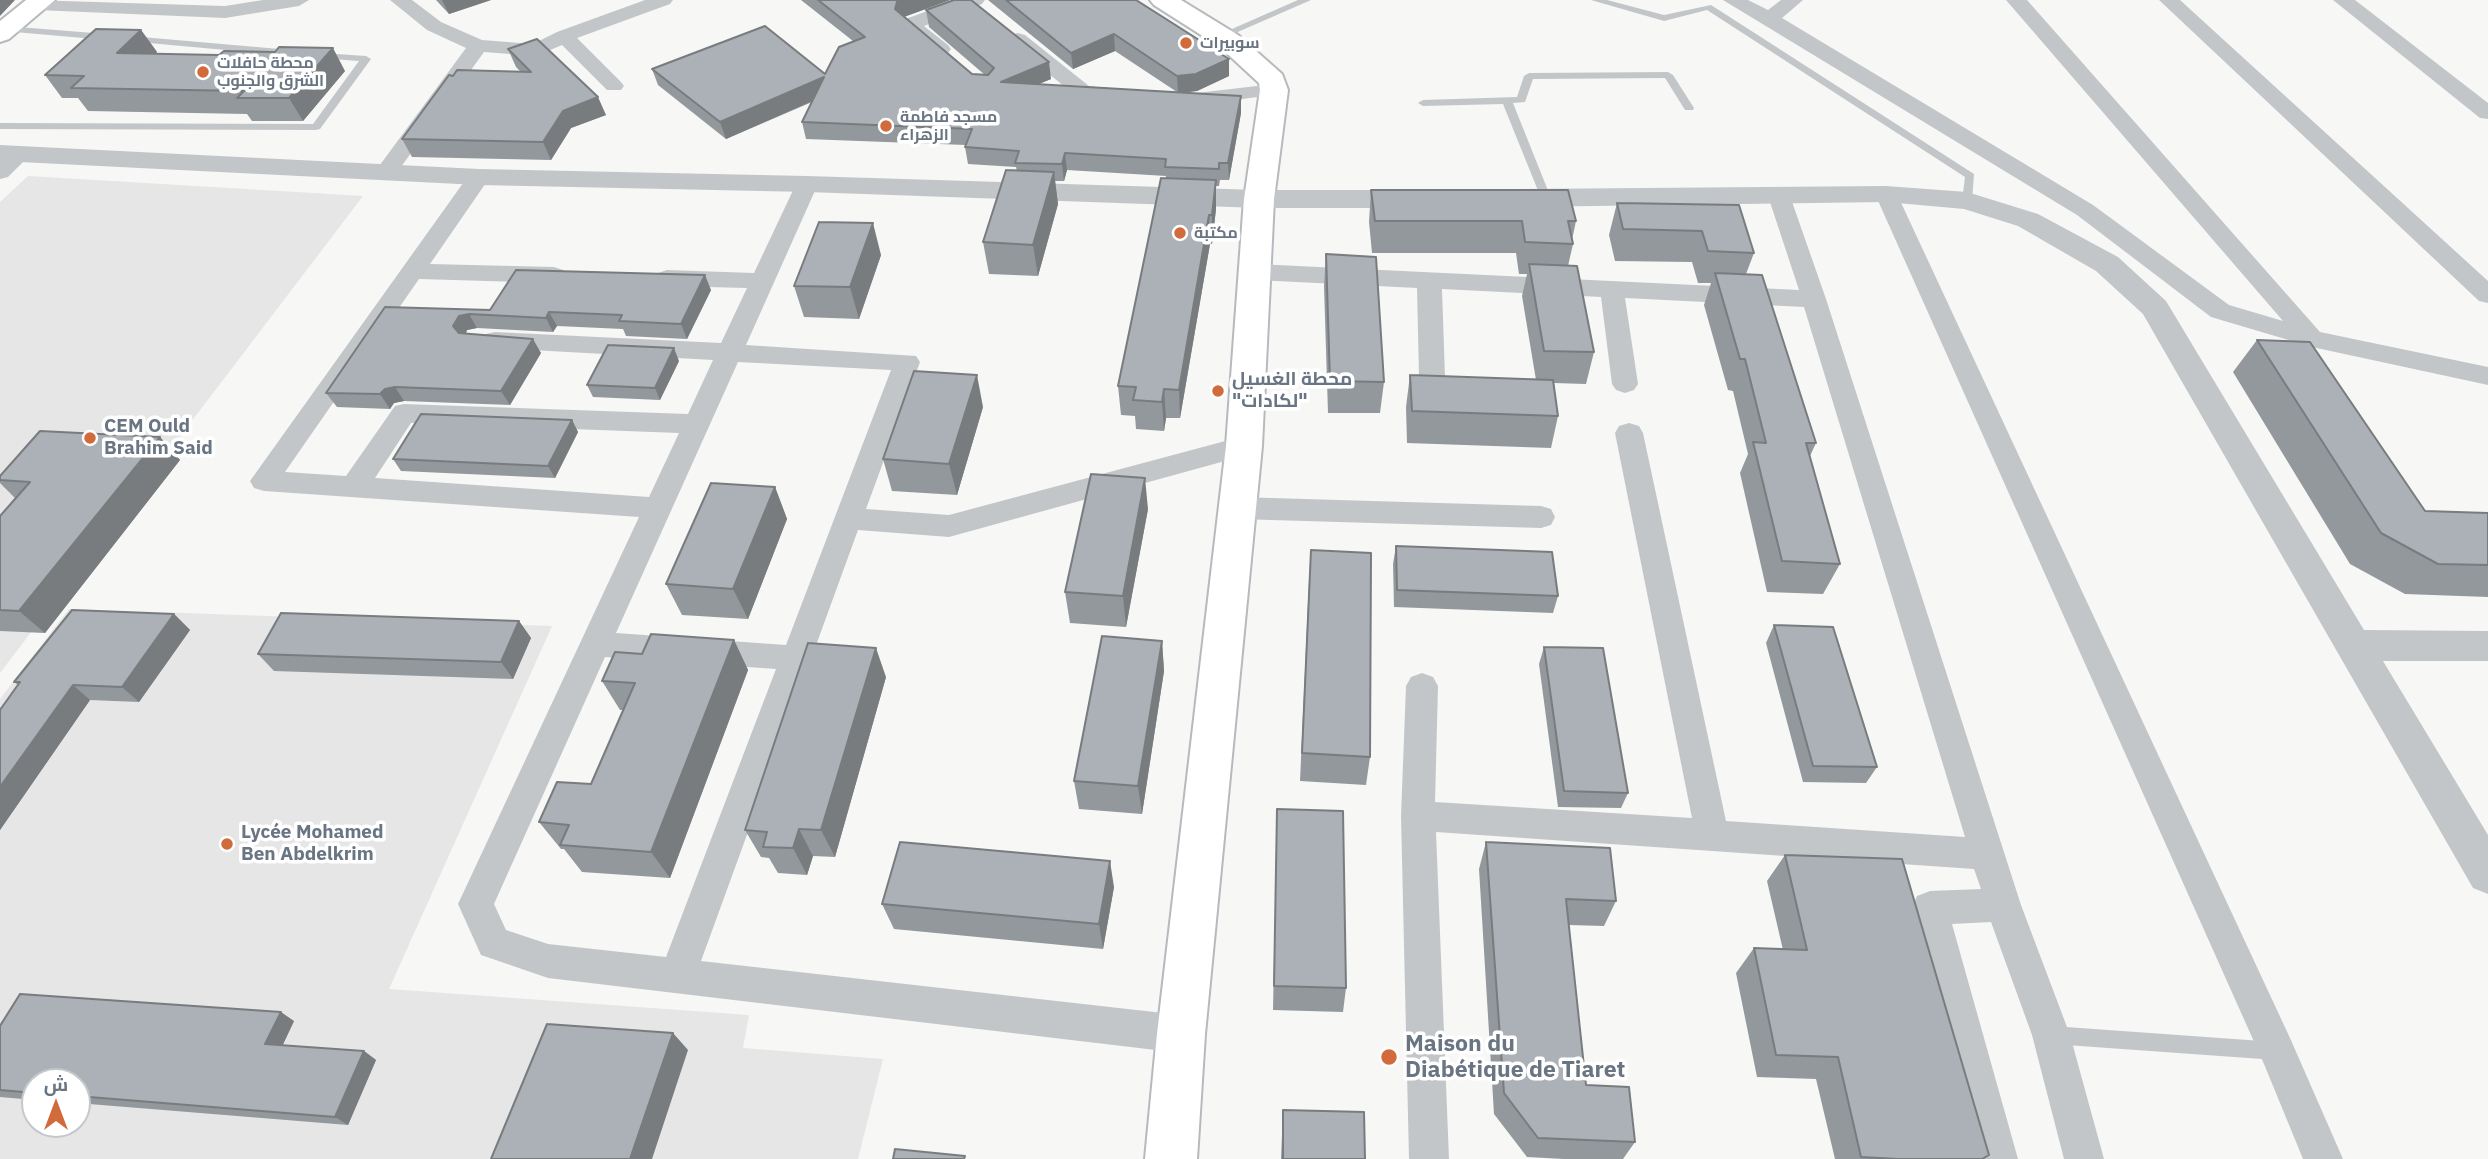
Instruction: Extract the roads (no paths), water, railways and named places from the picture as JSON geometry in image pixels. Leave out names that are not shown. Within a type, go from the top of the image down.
[{"type":"main road","points":[[1163,0],[1221,36],[1272,80],[1274,90],[1259,199],[1244,446],[1181,1034],[1171,1159]]},
{"type":"main road","points":[[3,32],[40,2]]},
{"type":"street","points":[[40,2],[152,4],[225,12],[299,0]]},
{"type":"street","points":[[400,0],[434,26],[478,46],[536,50],[564,36],[663,0]]},
{"type":"street","points":[[1733,0],[1769,19],[2085,210],[2220,312],[2312,339],[2488,376]]},
{"type":"street","points":[[1769,19],[1793,0]]},
{"type":"street","points":[[2016,0],[2312,339]]},
{"type":"street","points":[[2169,0],[2488,295]]},
{"type":"street","points":[[2343,0],[2488,113]]},
{"type":"street","points":[[952,59],[910,24],[974,1],[1083,92],[1134,97]]},
{"type":"street","points":[[564,36],[614,86]]},
{"type":"street","points":[[385,173],[478,46]]},
{"type":"street","points":[[1173,102],[1274,90]]},
{"type":"street","points":[[7,160],[479,177],[807,184],[1259,199],[1451,198]]},
{"type":"street","points":[[479,177],[264,481],[659,508]]},
{"type":"street","points":[[807,184],[476,904],[494,943],[548,961],[1181,1034]]},
{"type":"street","points":[[1886,194],[2277,1051],[2323,1159]]},
{"type":"street","points":[[1492,198],[1886,194],[1968,201],[2028,220],[2107,264],[2155,308],[2488,874]]},
{"type":"street","points":[[1779,196],[1814,299],[2003,905],[2051,1035],[2084,1159]]},
{"type":"street","points":[[411,271],[573,275]]},
{"type":"street","points":[[1256,272],[1814,299]]},
{"type":"street","points":[[641,278],[763,281]]},
{"type":"street","points":[[1429,280],[1432,377]]},
{"type":"street","points":[[1612,290],[1625,384]]},
{"type":"street","points":[[477,339],[907,362],[677,975]]},
{"type":"street","points":[[354,487],[404,413],[696,424]]},
{"type":"street","points":[[1629,433],[1712,835]]},
{"type":"street","points":[[848,519],[949,526],[1244,446]]},
{"type":"street","points":[[1237,508],[1541,517]]},
{"type":"street","points":[[595,644],[796,658]]},
{"type":"street","points":[[2351,645],[2488,646]]},
{"type":"street","points":[[1422,686],[1418,816],[1429,1159]]},
{"type":"street","points":[[1418,816],[1987,854]]},
{"type":"street","points":[[1998,1159],[1930,908],[2003,905]]},
{"type":"lane","points":[[1221,36],[1306,0]]},
{"type":"lane","points":[[1596,0],[1664,18],[1708,7],[1969,176],[1968,201]]},
{"type":"lane","points":[[0,126],[316,127],[366,59],[3,32]]},
{"type":"lane","points":[[1423,103],[1521,100],[1529,76],[1668,75],[1689,108]]},
{"type":"lane","points":[[1507,100],[1546,198]]},
{"type":"lane","points":[[2051,1035],[2277,1051]]},
{"type":"place","name":"سوبيرات","points":[[1186,43]]},
{"type":"place","name":"محطة حافلات الشرق والجنوب","points":[[203,72]]},
{"type":"place","name":"مسجد فاطمة الزهراء","points":[[886,126]]},
{"type":"place","name":"مكتبة","points":[[1180,233]]},
{"type":"place","name":"محطة الغسيل \"لكادات\"","points":[[1218,391]]},
{"type":"place","name":"CEM Ould Brahim Said","points":[[90,438]]},
{"type":"place","name":"Lycée Mohamed Ben Abdelkrim","points":[[227,844]]},
{"type":"place","name":"Maison du Diabétique de Tiaret","points":[[1389,1057]]}]
